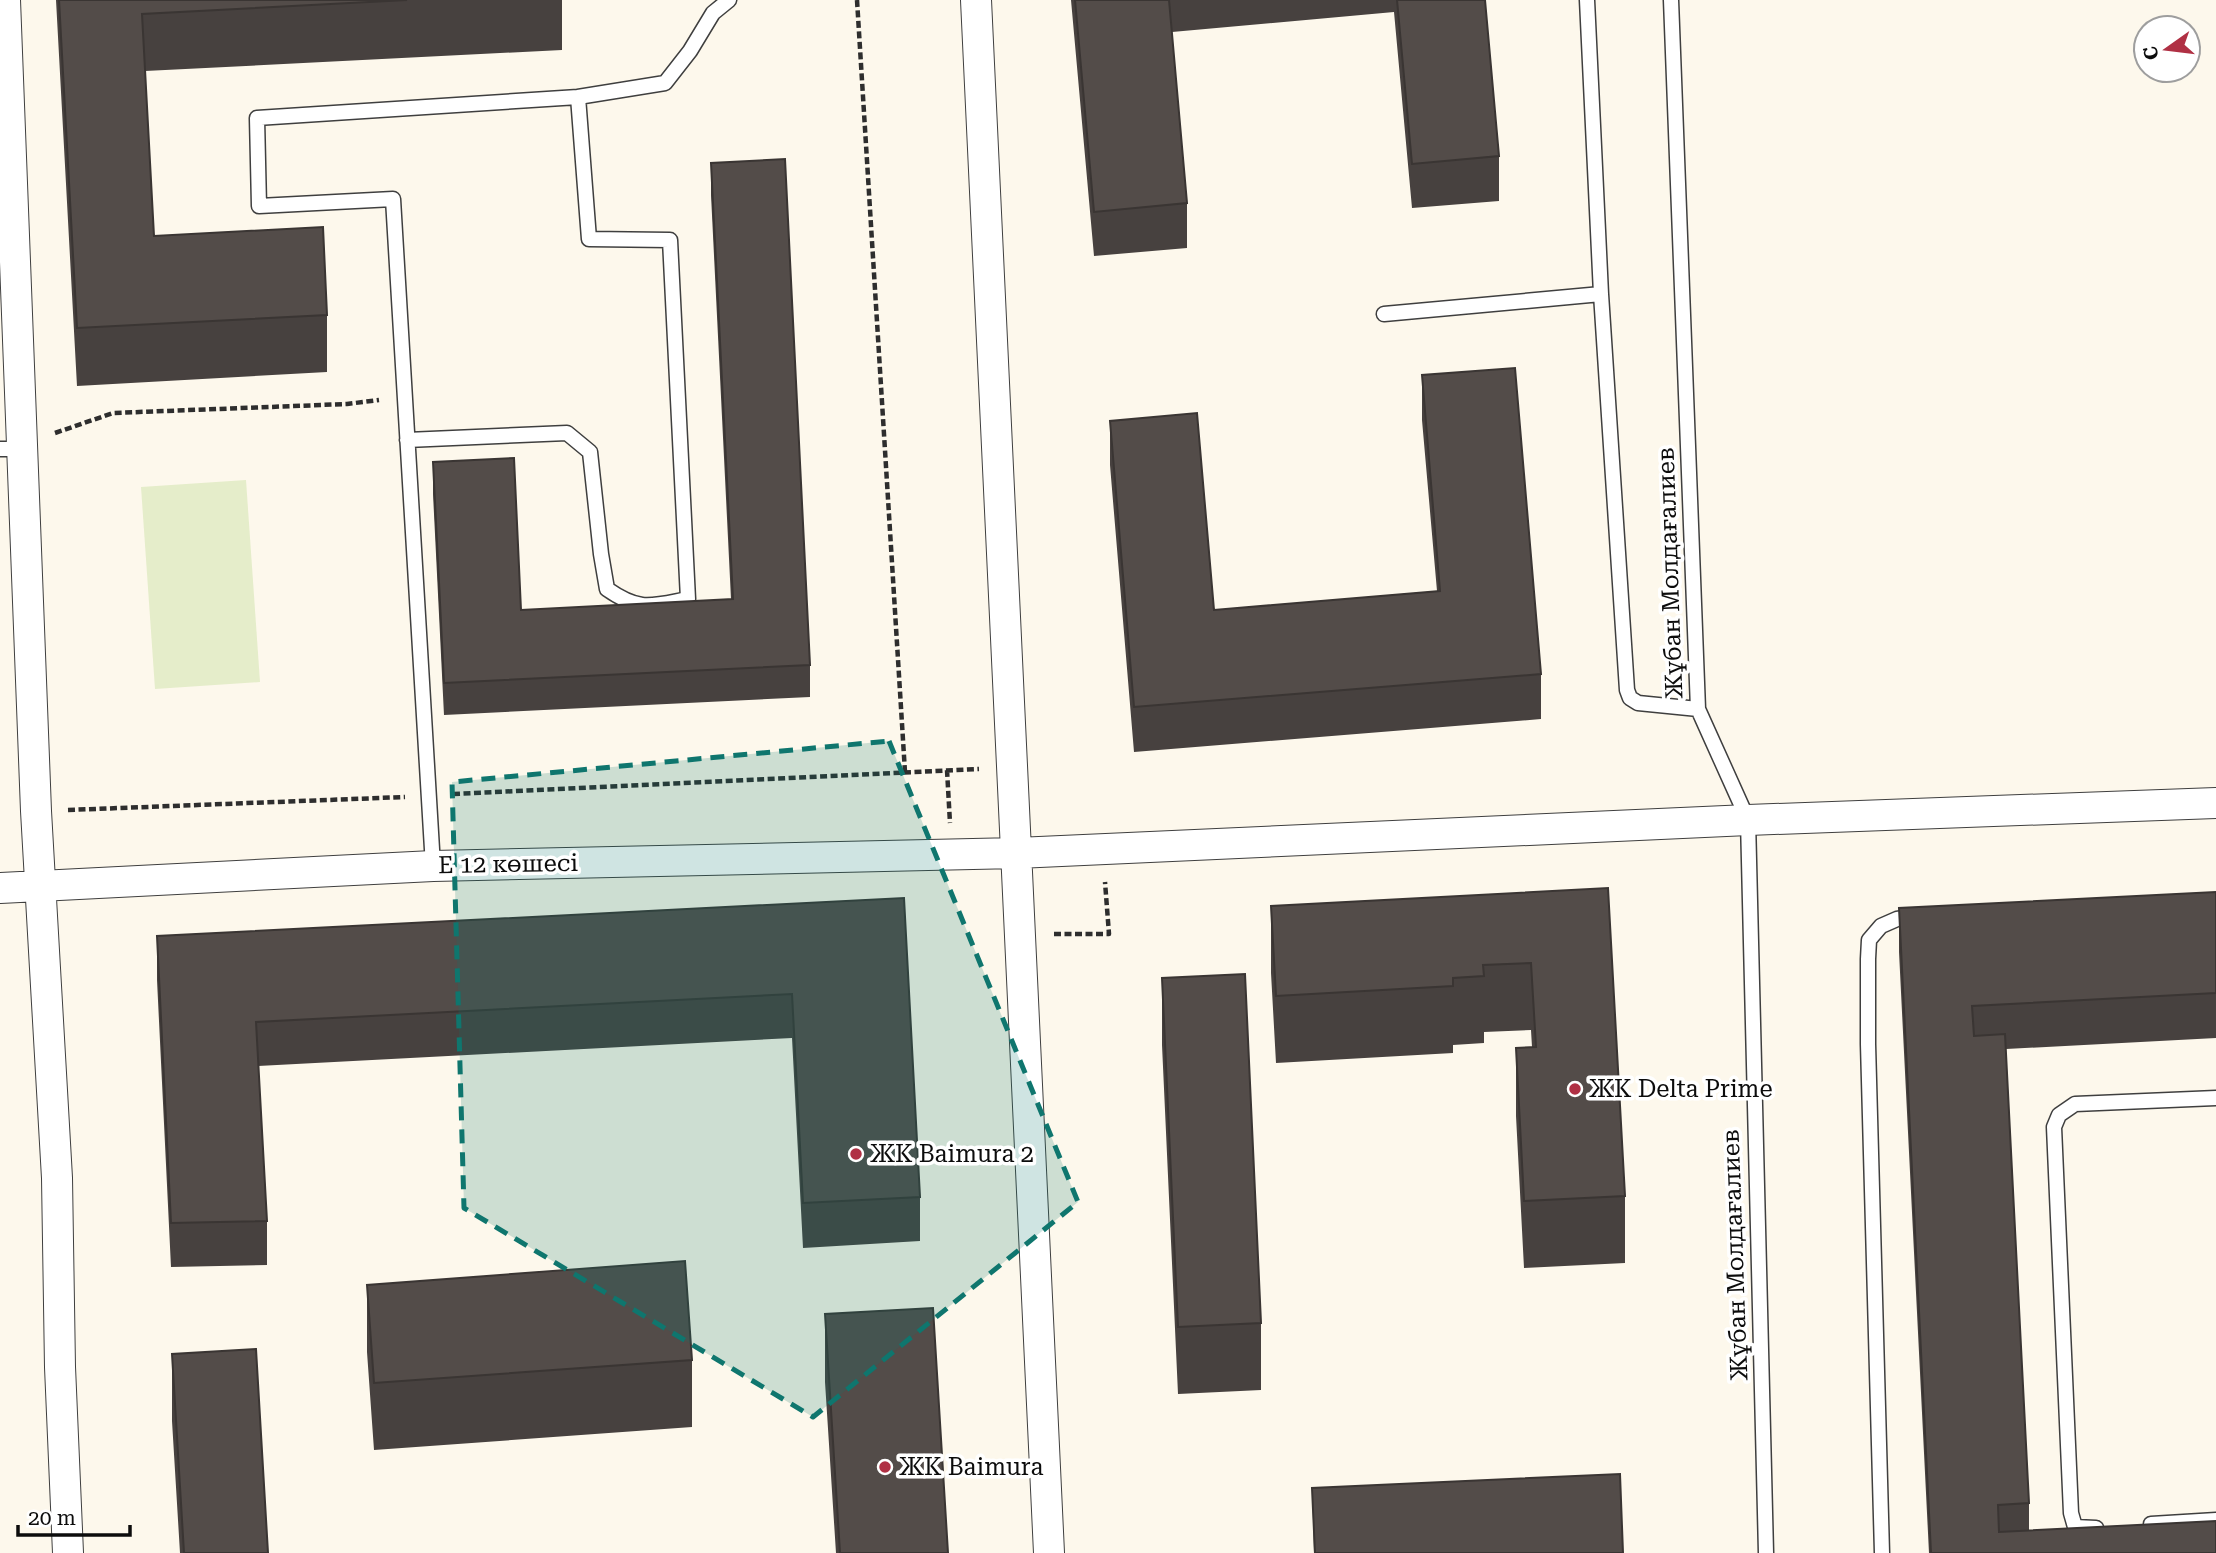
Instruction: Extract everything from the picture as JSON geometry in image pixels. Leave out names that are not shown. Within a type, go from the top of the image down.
[{"type":"street","points":[[5,0],[11,449],[51,1053],[68,1553]]},
{"type":"street","points":[[976,0],[1049,1553]]},
{"type":"street","name":"Е 12 көшесі","points":[[0,888],[433,866],[1017,853],[1748,820],[2216,803]]},
{"type":"lane","points":[[433,866],[393,199],[259,206],[257,118],[578,97],[665,83],[690,51],[713,13],[729,0]]},
{"type":"lane","points":[[1587,0],[1601,294],[1627,690],[1630,698],[1638,703],[1698,709]]},
{"type":"lane","name":"Жұбан Молдағалиев","points":[[1671,0],[1698,709],[1748,820],[1766,1553]]},
{"type":"lane","points":[[407,440],[567,433],[590,453],[607,589],[625,602],[645,607],[688,599],[670,240],[589,239],[578,97]]},
{"type":"lane","points":[[1384,314],[1601,294]]},
{"type":"lane","points":[[1882,1553],[1868,959],[1870,940],[1881,926],[1897,919],[1927,915]]},
{"type":"lane","points":[[2114,1527],[2075,1527],[2071,1513],[2054,1127],[2059,1115],[2075,1104],[2216,1098]]},
{"type":"lane","points":[[2140,1525],[2216,1520]]},
{"type":"path","points":[[857,0],[905,772]]},
{"type":"path","points":[[11,449],[113,413],[347,404],[404,397]]},
{"type":"path","points":[[36,811],[428,796],[1013,767]]},
{"type":"path","points":[[947,770],[952,855]]},
{"type":"path","points":[[1020,934],[1109,934],[1102,849]]},
{"type":"highlighted area","points":[[889,741],[1078,1202],[813,1417],[464,1208],[452,782]]},
{"type":"green space","points":[[246,480],[260,682],[155,689],[141,487]]},
{"type":"building","points":[[59,0],[407,0],[142,14],[154,236],[323,227],[327,315],[77,328]]},
{"type":"building","points":[[1075,0],[1169,0],[1187,203],[1094,212]]},
{"type":"building","points":[[1397,0],[1485,0],[1499,156],[1412,164]]},
{"type":"building","points":[[785,159],[810,665],[444,683],[433,462],[514,458],[521,610],[733,599],[711,163]]},
{"type":"building","points":[[1515,368],[1541,674],[1134,707],[1110,421],[1197,413],[1214,610],[1440,591],[1422,375]]},
{"type":"building","points":[[1608,888],[1625,1196],[1524,1201],[1516,1048],[1536,1047],[1531,963],[1483,965],[1484,976],[1453,978],[1453,986],[1276,996],[1271,906]]},
{"type":"building","points":[[2216,892],[2216,993],[1972,1006],[1974,1036],[2005,1034],[2029,1503],[1998,1505],[1999,1532],[2216,1521],[2216,1553],[1931,1553],[1899,908]]},
{"type":"building","name":"ЖК Baimura 2","points":[[904,898],[920,1197],[803,1203],[792,994],[256,1022],[267,1221],[171,1223],[157,936]]},
{"type":"building","points":[[1245,974],[1261,1323],[1178,1327],[1162,978]]},
{"type":"building","points":[[685,1261],[692,1360],[374,1383],[367,1285]]},
{"type":"building","name":"ЖК Baimura","points":[[933,1308],[948,1553],[840,1553],[825,1314]]},
{"type":"building","points":[[256,1349],[268,1553],[184,1553],[172,1354]]},
{"type":"building","points":[[1620,1474],[1623,1553],[1315,1553],[1312,1488]]},
{"type":"place","name":"ЖК Delta Prime","points":[[1575,1089]]},
{"type":"place","name":"ЖК Baimura 2","points":[[856,1154]]},
{"type":"place","name":"ЖК Baimura","points":[[885,1467]]}]
